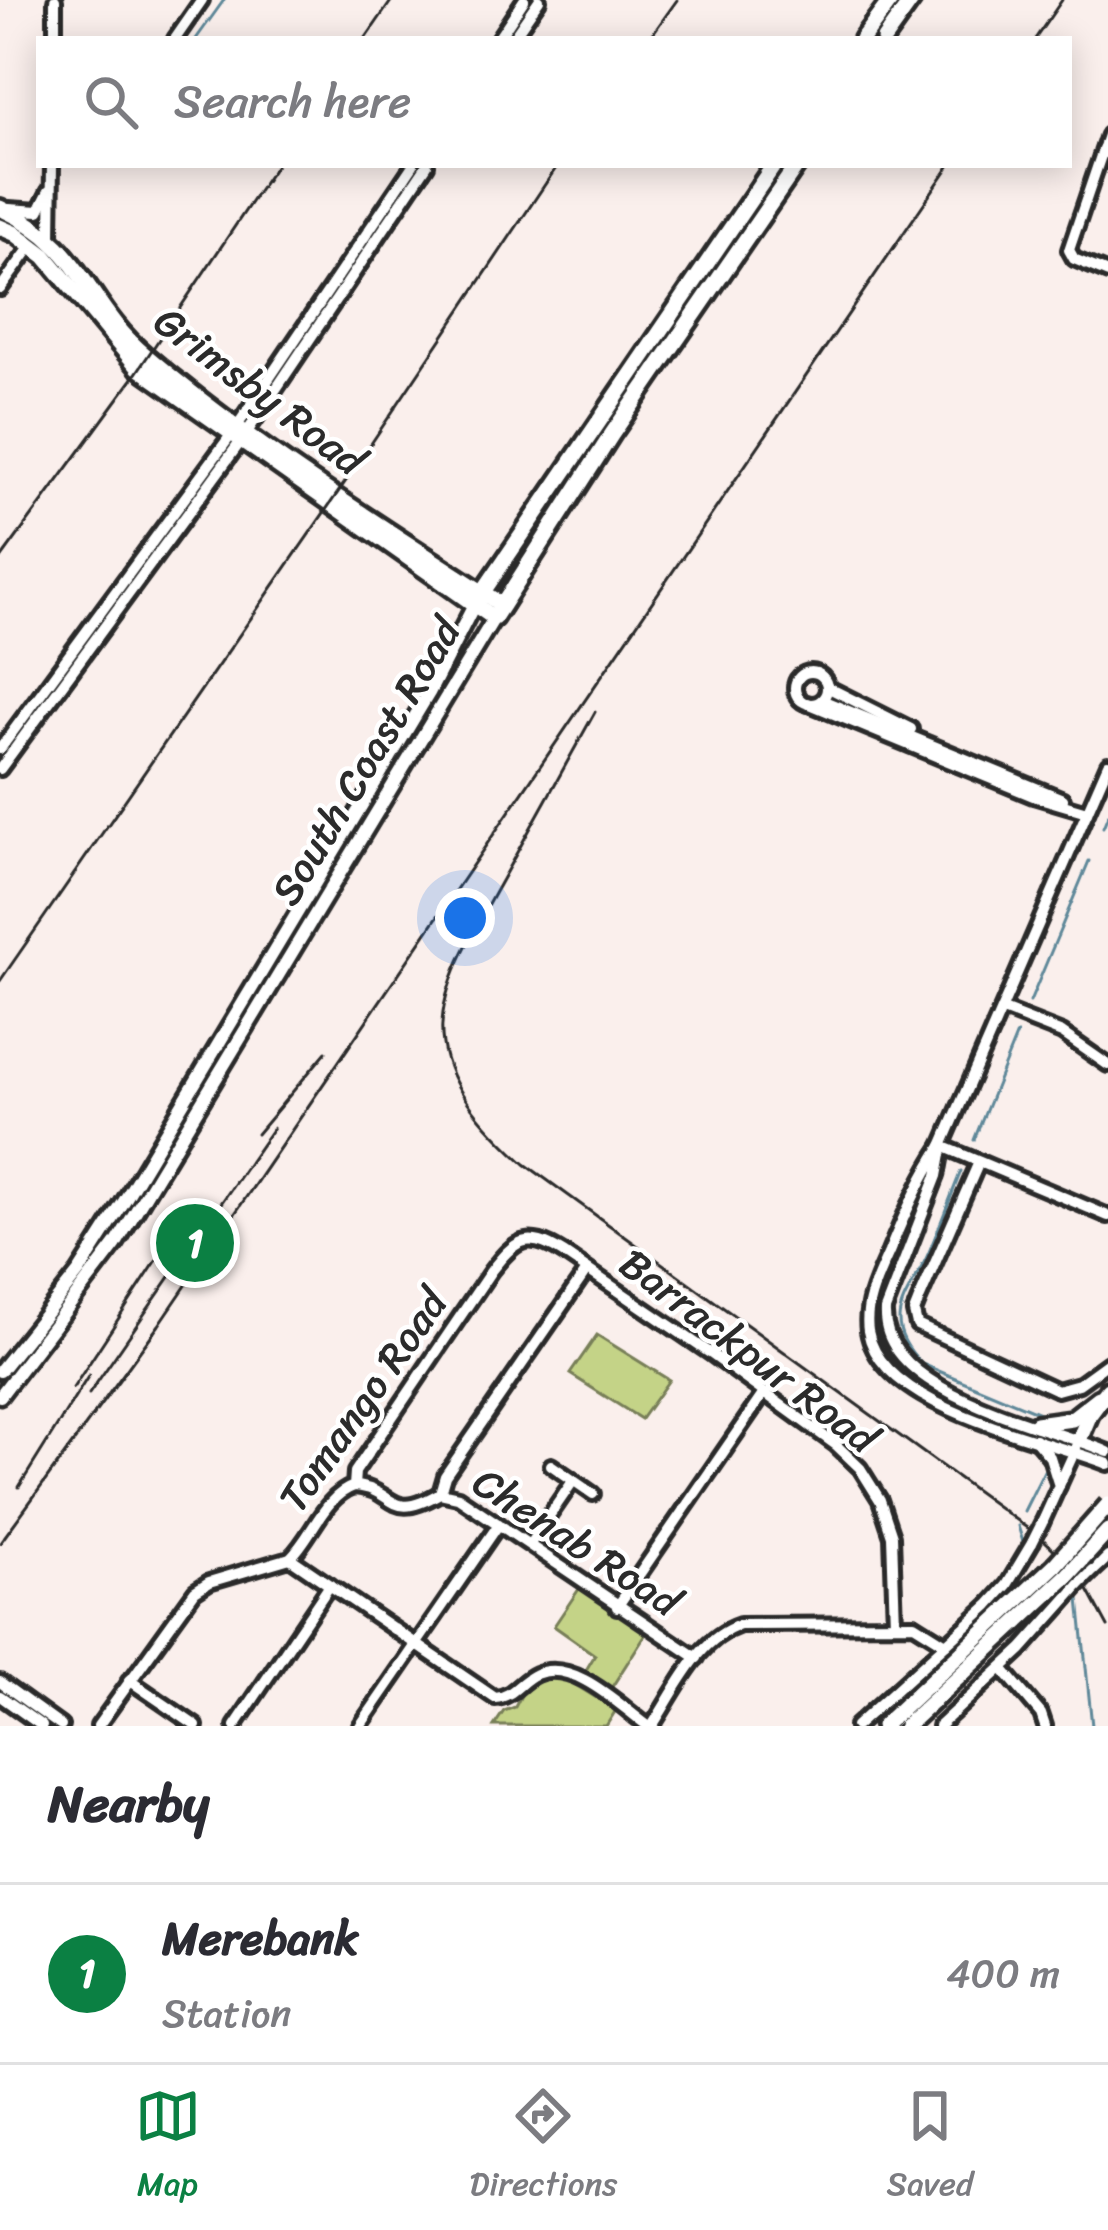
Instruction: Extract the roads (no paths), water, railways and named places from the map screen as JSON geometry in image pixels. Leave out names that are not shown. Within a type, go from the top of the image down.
[{"type":"highway","points":[[865,36],[899,4]]},
{"type":"highway","points":[[885,36],[899,4]]},
{"type":"highway","name":"South Coast Road","points":[[478,599],[772,168]]},
{"type":"highway","name":"South Coast Road","points":[[498,611],[621,420],[795,168]]},
{"type":"highway","points":[[750,203],[764,214]]},
{"type":"highway","name":"Grimsby Road","points":[[0,207],[51,237],[125,345]]},
{"type":"highway","name":"Grimsby Road","points":[[0,227],[32,245],[125,345],[239,433],[498,611]]},
{"type":"highway","points":[[1035,1431],[1072,1419],[1104,1394]]},
{"type":"highway","points":[[1077,1445],[1104,1394]]},
{"type":"highway","points":[[884,1726],[1067,1575],[1108,1505]]},
{"type":"highway","points":[[906,1726],[1108,1531]]},
{"type":"main road","name":"South Coast Road","points":[[0,1371],[97,1245],[292,920],[329,873],[374,798],[478,599]]},
{"type":"main road","name":"South Coast Road","points":[[374,798],[498,611]]},
{"type":"main road","points":[[442,669],[457,677]]},
{"type":"main road","name":"South Coast Road","points":[[0,1396],[104,1262],[306,927],[329,873]]},
{"type":"main road","points":[[292,920],[306,927]]},
{"type":"main road","points":[[274,950],[288,957]]},
{"type":"main road","points":[[227,1028],[241,1036]]},
{"type":"main road","points":[[137,1177],[152,1185]]},
{"type":"main road","points":[[31,1333],[44,1341]]},
{"type":"street","points":[[55,0],[55,36]]},
{"type":"street","points":[[178,36],[202,0]]},
{"type":"street","points":[[500,36],[524,0]]},
{"type":"street","points":[[514,36],[539,0]]},
{"type":"street","points":[[1108,135],[1070,244],[1070,255],[1108,273]]},
{"type":"street","points":[[51,237],[52,168]]},
{"type":"street","points":[[304,338],[410,168]]},
{"type":"street","points":[[0,769],[425,168]]},
{"type":"street","points":[[0,207],[39,212],[52,183]]},
{"type":"street","points":[[0,289],[32,245]]},
{"type":"street","points":[[0,749],[239,433]]},
{"type":"street","points":[[818,673],[824,694],[1087,812],[1033,796],[807,703],[796,692],[796,682],[802,674],[818,673]]},
{"type":"street","points":[[807,703],[824,694]]},
{"type":"street","points":[[1107,770],[942,1146],[925,1171],[872,1292],[868,1312],[872,1345],[893,1376],[926,1397],[1108,1451]]},
{"type":"street","points":[[1003,1010],[1062,1033],[1108,1065]]},
{"type":"street","points":[[942,1146],[1108,1216]]},
{"type":"street","points":[[942,1146],[937,1176],[885,1310],[886,1332],[899,1358],[931,1382],[1035,1431],[1056,1468],[1059,1489]]},
{"type":"street","points":[[979,1162],[914,1312],[917,1325],[1057,1390],[1079,1384],[1108,1363]]},
{"type":"street","name":"Barrackpur Road","points":[[522,1241],[547,1243],[836,1445],[871,1484],[892,1536],[895,1624]]},
{"type":"street","name":"Tomango Road","points":[[98,1726],[199,1588],[290,1558],[335,1498],[354,1486],[355,1472],[479,1287],[506,1251],[522,1241]]},
{"type":"street","points":[[440,1493],[445,1476],[587,1270]]},
{"type":"street","points":[[617,1606],[764,1393]]},
{"type":"street","points":[[1077,1445],[1108,1464]]},
{"type":"street","points":[[856,1726],[1006,1585],[1032,1543],[1077,1445]]},
{"type":"street","points":[[551,1465],[593,1494]]},
{"type":"street","points":[[530,1544],[573,1481]]},
{"type":"street","name":"Chenab Road","points":[[354,1486],[364,1486],[406,1508],[440,1493],[458,1497],[697,1658]]},
{"type":"street","points":[[360,1726],[499,1524]]},
{"type":"street","points":[[938,1726],[1002,1669],[1067,1575],[1093,1571],[1108,1556]]},
{"type":"street","points":[[290,1558],[495,1698],[506,1697],[535,1674],[559,1671],[582,1679],[650,1726],[713,1638],[740,1625],[895,1624],[924,1627],[946,1644]]},
{"type":"street","points":[[235,1726],[330,1585]]},
{"type":"street","points":[[1002,1669],[1042,1714],[1046,1726]]},
{"type":"street","points":[[129,1680],[196,1726]]},
{"type":"street","points":[[0,1682],[61,1726]]},
{"type":"street","points":[[0,1696],[42,1726]]},
{"type":"waterway","points":[[198,36],[224,0]]},
{"type":"waterway","points":[[1103,827],[1108,815]]},
{"type":"waterway","points":[[1030,1002],[1089,861]]},
{"type":"waterway","points":[[974,1140],[1017,1034]]},
{"type":"waterway","points":[[961,1171],[901,1307],[901,1333],[922,1364],[1044,1415]]},
{"type":"waterway","points":[[1097,1392],[1108,1379]]},
{"type":"waterway","points":[[1024,1511],[1047,1465]]},
{"type":"waterway","points":[[1018,1526],[1023,1542]]},
{"type":"waterway","points":[[1079,1599],[1092,1726]]},
{"type":"railway","points":[[367,36],[392,0]]},
{"type":"railway","points":[[651,36],[677,0]]},
{"type":"railway","points":[[1037,36],[1062,0]]},
{"type":"railway","points":[[0,560],[131,381],[274,168]]},
{"type":"railway","points":[[0,981],[556,168]]},
{"type":"railway","points":[[0,1543],[159,1325],[948,168]]},
{"type":"railway","points":[[595,712],[480,919],[447,993],[442,1025],[446,1057],[460,1090],[525,1164],[1045,1541],[1080,1575],[1108,1627]]},
{"type":"railway","points":[[257,1134],[326,1052]]},
{"type":"railway","points":[[89,1394],[273,1128]]},
{"type":"railway","points":[[73,1388],[172,1237]]},
{"type":"railway","points":[[19,1487],[89,1375]]},
{"type":"place","name":"Merebank","points":[[195,1243]]}]
